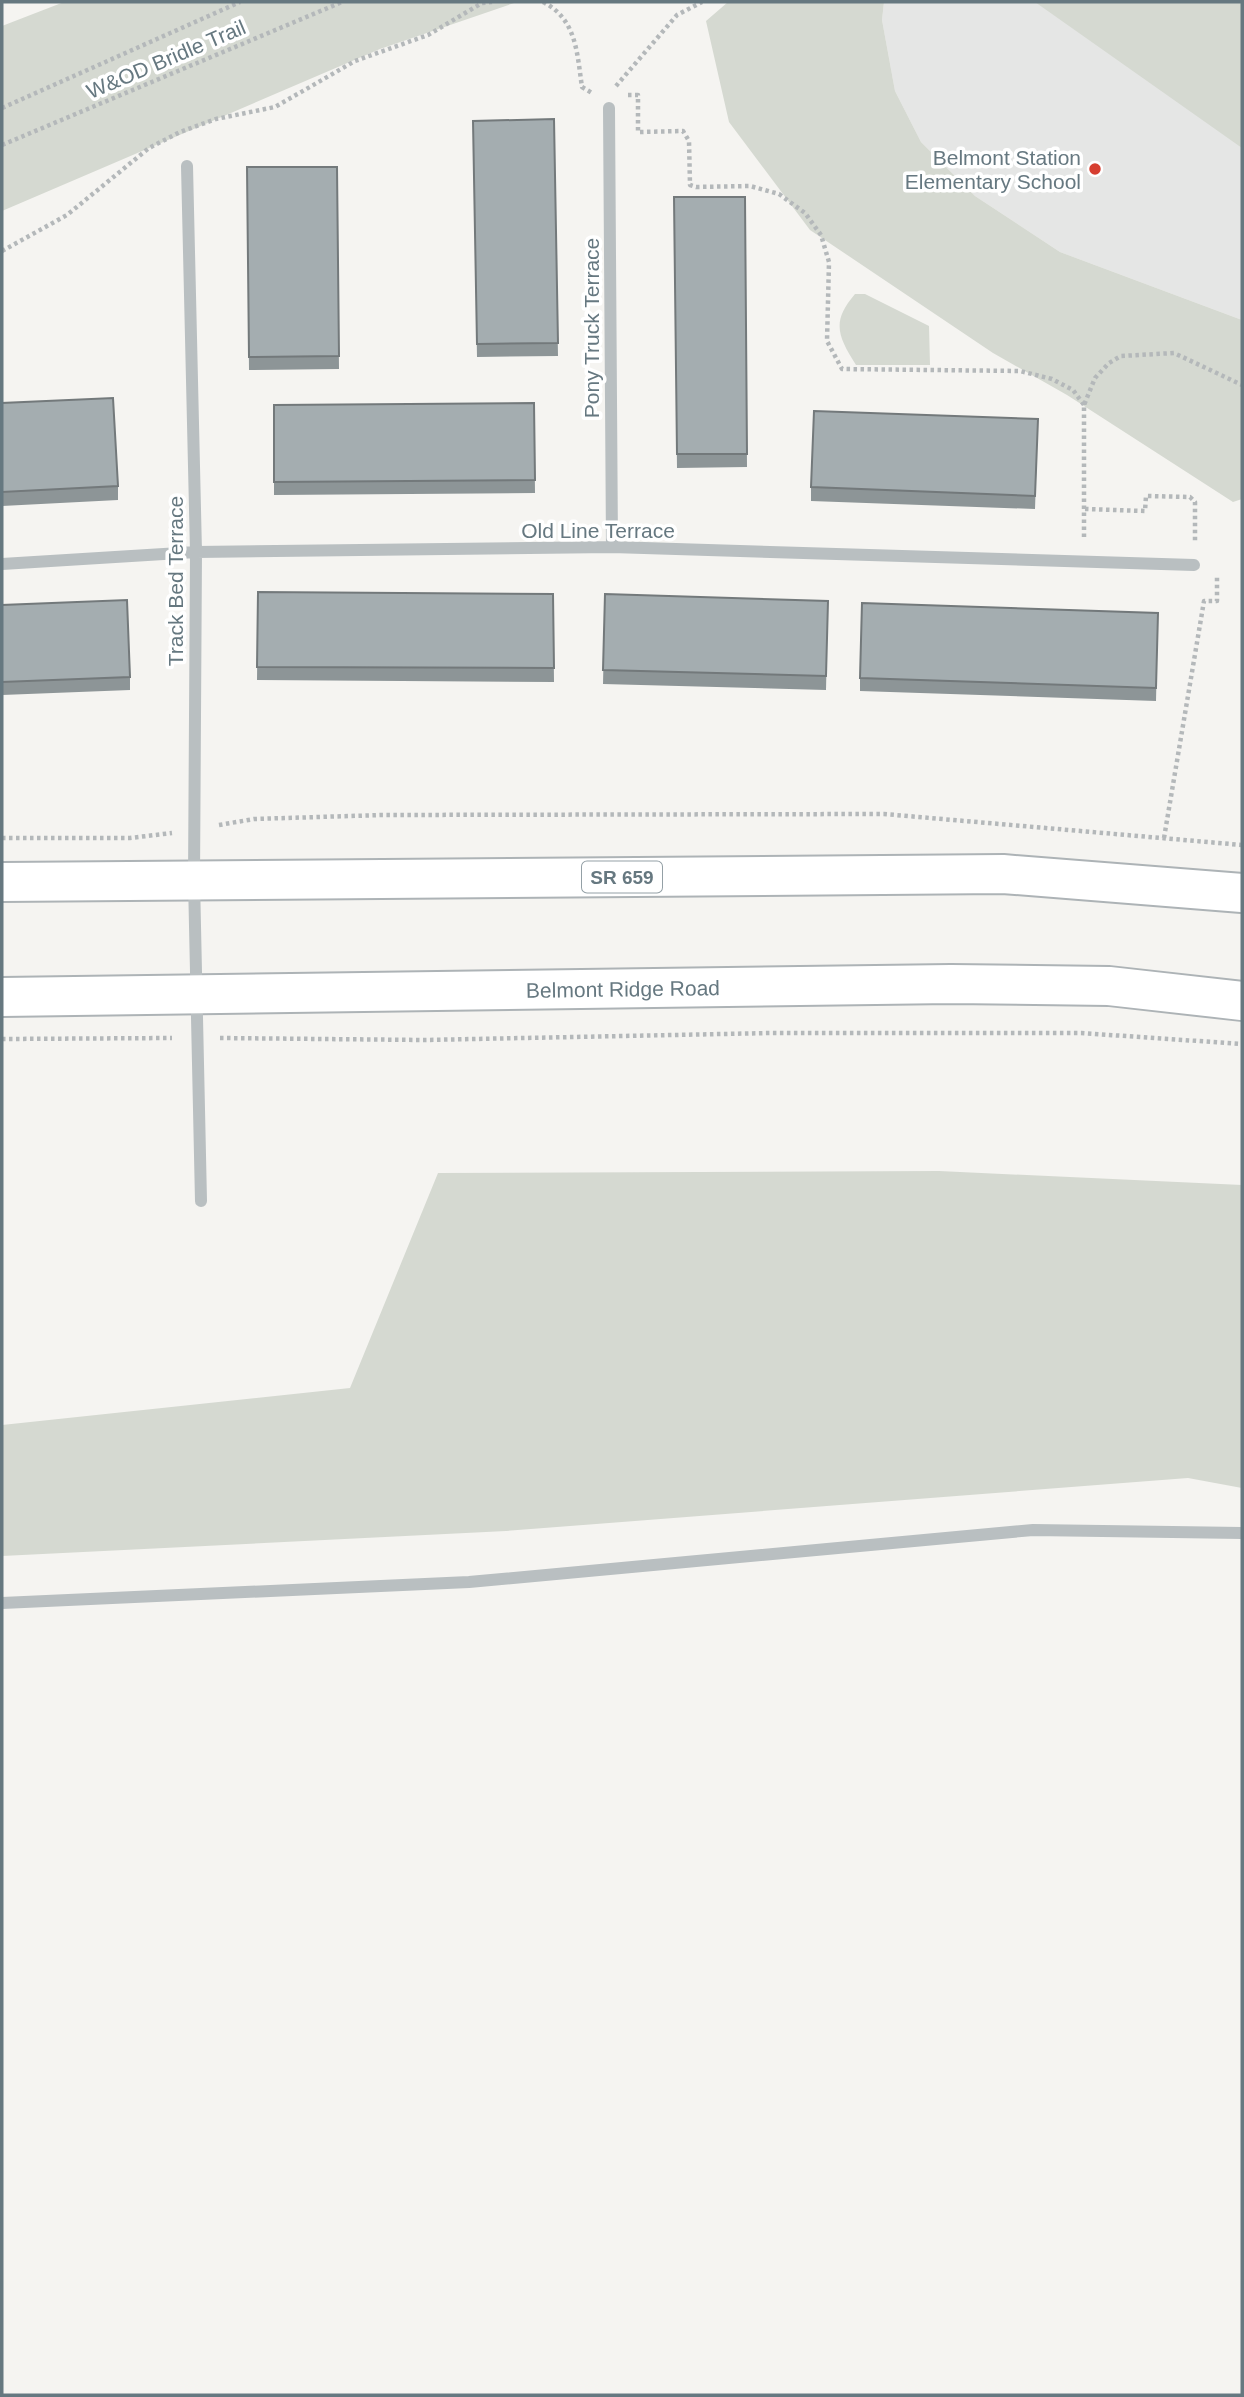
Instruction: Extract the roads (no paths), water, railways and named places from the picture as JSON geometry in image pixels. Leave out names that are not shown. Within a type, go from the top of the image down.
[{"type":"main road","name":"SR 659","points":[[2,882],[1003,874],[1242,893]]},
{"type":"main road","name":"Belmont Ridge Road","points":[[2,997],[951,984],[1109,986],[1242,1001]]},
{"type":"street","name":"Pony Truck Terrace","points":[[609,108],[611,547]]},
{"type":"street","name":"Track Bed Terrace","points":[[187,166],[195,552],[194,880],[201,1201]]},
{"type":"street","name":"Old Line Terrace","points":[[2,564],[195,552],[611,547],[1194,565]]},
{"type":"street","points":[[2,1603],[469,1581],[1033,1530],[1242,1533]]},
{"type":"place","name":"Belmont Station Elementary School","points":[[1095,169]]}]
